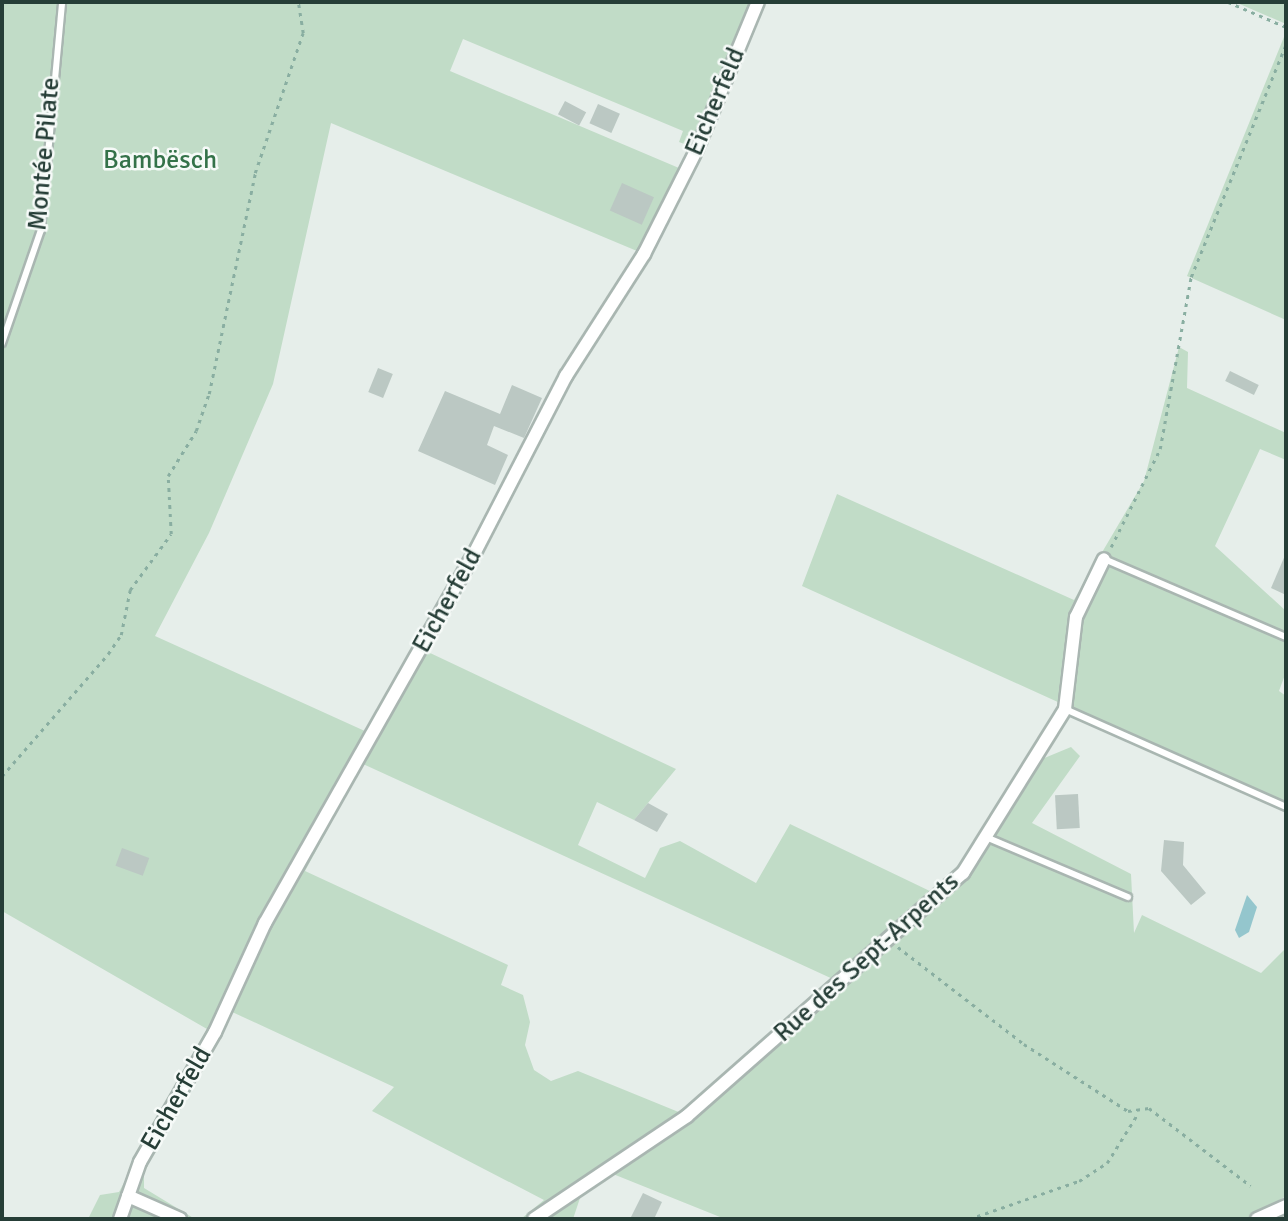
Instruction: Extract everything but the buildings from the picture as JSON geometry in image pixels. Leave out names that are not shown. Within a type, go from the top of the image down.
[{"type":"street","name":"Eicherfeld","points":[[128,1196],[265,923],[474,556],[566,376],[644,254],[697,149],[758,2]]},
{"type":"street","name":"Rue des Sept-Arpents","points":[[534,1219],[687,1116],[889,941],[963,873],[988,838],[1065,709],[1076,617],[1104,559]]},
{"type":"street","points":[[120,1219],[128,1196],[180,1219]]},
{"type":"street","points":[[1257,1219],[1286,1206]]},
{"type":"lane","name":"Montée Pilate","points":[[2,343],[41,230],[62,2]]},
{"type":"lane","points":[[1104,559],[1286,637]]},
{"type":"lane","points":[[1065,709],[1286,807]]},
{"type":"lane","points":[[988,838],[1128,897]]},
{"type":"lane","points":[[1276,1219],[1286,1206]]},
{"type":"path","points":[[2,776],[108,654],[121,635],[130,590],[172,534],[168,476],[196,431],[209,394],[255,173],[303,33],[298,2]]},
{"type":"path","points":[[1228,2],[1286,27]]},
{"type":"path","points":[[1104,559],[1160,449],[1191,277],[1286,44]]},
{"type":"path","points":[[889,941],[1024,1044],[1138,1114]]},
{"type":"path","points":[[969,1219],[1079,1181],[1107,1163],[1138,1114],[1149,1108],[1251,1186]]},
{"type":"green space","name":"Bambësch","points":[[2,2],[765,2],[699,160],[650,257],[568,385],[428,652],[676,769],[634,820],[597,802],[578,845],[645,878],[660,848],[680,841],[756,883],[790,824],[934,893],[959,870],[1051,727],[1060,703],[802,586],[837,494],[1074,600],[1144,481],[1179,347],[1188,352],[1187,388],[1286,433],[1286,460],[1260,449],[1215,546],[1286,611],[1286,672],[1279,691],[1286,696],[1286,807],[1070,711],[1042,759],[1071,747],[1080,756],[1032,823],[1131,874],[1134,933],[1142,915],[1261,973],[1286,948],[1286,1196],[1247,1219],[725,1219],[603,1170],[585,1183],[573,1219],[521,1219],[544,1200],[372,1111],[394,1087],[230,1011],[206,1064],[144,1163],[144,1188],[195,1219],[88,1219],[100,1195],[119,1192],[207,1029],[2,911]],"holes":[[[463,39],[683,131],[679,142],[697,149],[686,171],[450,71]],[[331,123],[637,251],[560,373],[565,376],[474,554],[367,732],[155,636],[209,533],[273,384]],[[363,764],[835,980],[681,1113],[578,1071],[551,1081],[534,1070],[525,1045],[530,1022],[523,995],[501,985],[508,965],[305,871]]]},
{"type":"green space","points":[[1235,2],[1286,2],[1286,24]]},
{"type":"green space","points":[[1286,32],[1286,320],[1187,276]]},
{"type":"water","points":[[1247,895],[1257,907],[1249,932],[1239,938],[1235,930]]}]
